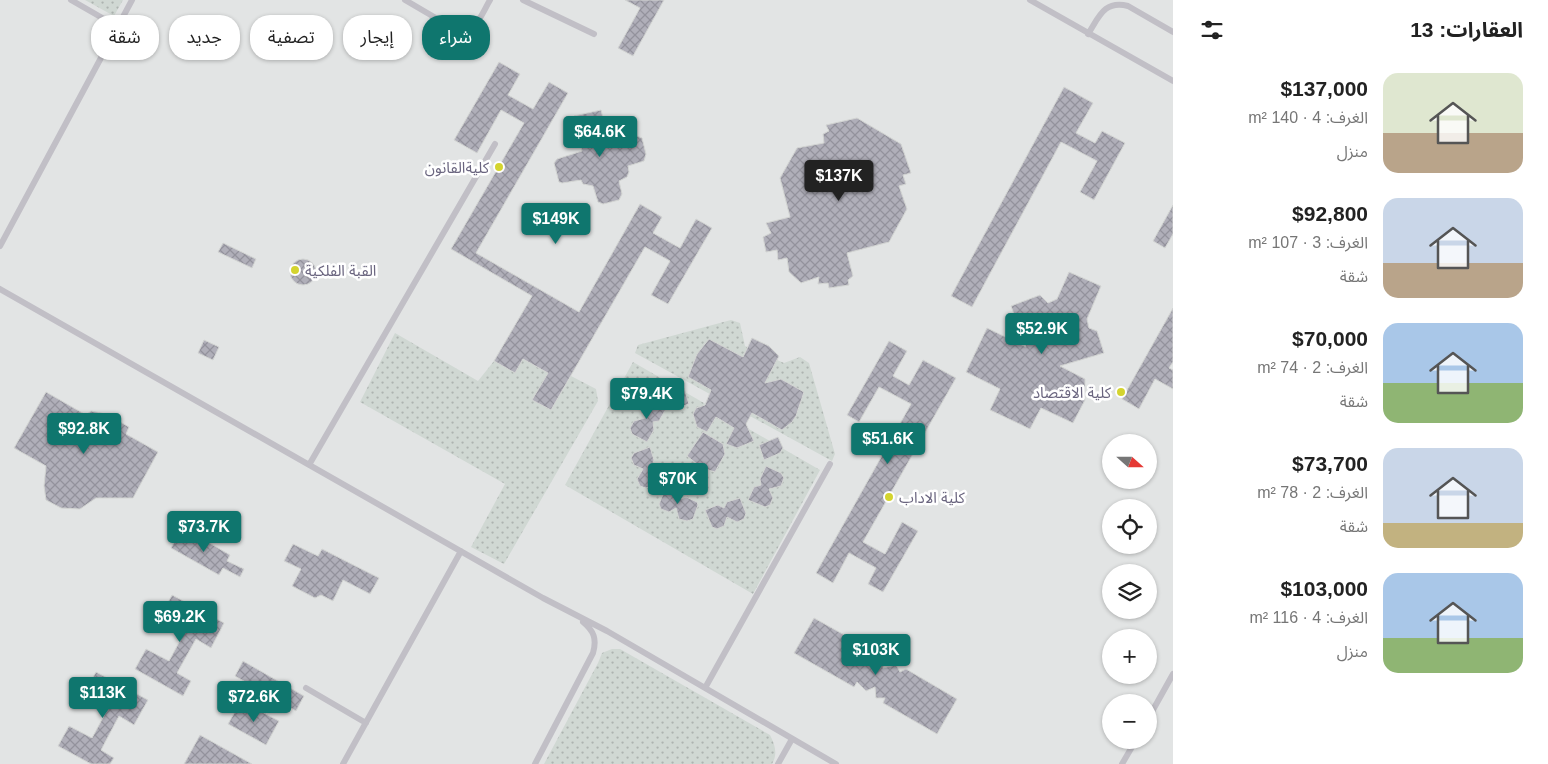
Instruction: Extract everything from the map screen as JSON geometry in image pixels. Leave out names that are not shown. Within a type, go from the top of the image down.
[{"type":"lane","points":[[71,0],[97,15]]},
{"type":"lane","points":[[124,15],[132,0]]},
{"type":"lane","points":[[405,0],[458,31],[466,30],[476,25],[490,0]]},
{"type":"lane","points":[[523,0],[594,34]]},
{"type":"lane","points":[[1030,0],[1173,81]]},
{"type":"lane","points":[[1088,34],[1104,9],[1120,4],[1128,6],[1173,32]]},
{"type":"lane","points":[[0,246],[100,60]]},
{"type":"lane","points":[[309,465],[495,144]]},
{"type":"lane","points":[[0,289],[461,551],[577,616],[607,630],[836,764]]},
{"type":"lane","points":[[705,688],[830,464]]},
{"type":"lane","points":[[344,764],[461,551]]},
{"type":"lane","points":[[535,764],[593,653],[595,636],[589,627],[577,616]]},
{"type":"lane","points":[[1157,703],[1173,674]]},
{"type":"lane","points":[[306,688],[366,723]]},
{"type":"lane","points":[[778,764],[792,739]]},
{"type":"lane","points":[[1122,764],[1131,749]]},
{"type":"shaded area","points":[[0,0],[1173,0],[1173,764],[0,764]]},
{"type":"shaded area","points":[[85,0],[123,0],[115,15]]},
{"type":"shaded area","points":[[731,320],[740,323],[745,346],[784,363],[800,357],[809,363],[835,454],[832,461],[635,353],[638,345]]},
{"type":"shaded area","points":[[395,333],[478,381],[494,361],[515,373],[523,359],[548,373],[533,400],[551,410],[571,376],[596,389],[598,401],[504,564],[471,547],[505,484],[360,402]]},
{"type":"shaded area","points":[[633,362],[820,470],[753,594],[565,485]]},
{"type":"shaded area","points":[[612,649],[620,649],[770,735],[775,750],[772,764],[544,764],[602,653]]},
{"type":"building","points":[[625,0],[664,0],[633,56],[618,48],[640,8]]},
{"type":"building","points":[[499,62],[520,74],[508,95],[533,109],[549,82],[568,93],[476,253],[579,312],[640,204],[662,217],[653,233],[680,248],[696,219],[712,228],[668,304],[651,295],[670,261],[645,247],[551,410],[532,400],[548,373],[523,359],[515,373],[494,361],[532,296],[451,249],[524,123],[501,110],[477,153],[454,140]]},
{"type":"building","points":[[1064,87],[1093,103],[1076,133],[1095,143],[1102,131],[1125,143],[1094,200],[1080,192],[1097,161],[1061,142],[972,307],[951,296]]},
{"type":"building","points":[[601,110],[607,134],[613,132],[620,135],[621,140],[637,136],[642,138],[646,154],[644,161],[628,166],[629,172],[627,177],[619,181],[622,194],[619,200],[603,204],[598,202],[593,186],[583,184],[581,180],[559,182],[554,163],[557,159],[582,151],[574,116]]},
{"type":"building","points":[[857,118],[901,144],[911,173],[903,175],[906,184],[899,186],[907,209],[889,242],[847,253],[853,276],[848,280],[849,285],[829,288],[828,283],[818,284],[819,277],[801,283],[789,272],[787,258],[778,260],[777,250],[766,252],[763,237],[771,233],[766,223],[790,217],[780,178],[797,148],[824,143],[823,134],[829,131],[826,125]]},
{"type":"building","points":[[1173,205],[1173,234],[1165,248],[1153,241]]},
{"type":"building","points":[[223,243],[256,259],[252,268],[218,252]]},
{"type":"building","points":[[303,259],[312,263],[316,272],[312,281],[303,285],[294,281],[290,272],[294,263]]},
{"type":"building","points":[[1069,272],[1101,286],[1087,319],[1089,328],[1097,331],[1104,353],[1060,366],[1085,379],[1085,400],[1073,423],[1041,408],[1030,429],[990,410],[1000,389],[966,372],[987,328],[1026,347],[1011,306],[1040,295],[1048,303],[1057,299]]},
{"type":"building","points":[[1173,308],[1173,362],[1169,368],[1173,370],[1173,389],[1155,379],[1139,409],[1122,399]]},
{"type":"building","points":[[752,338],[769,346],[779,356],[765,383],[781,379],[804,392],[796,416],[782,430],[752,413],[746,424],[754,441],[737,448],[726,444],[734,428],[716,417],[707,432],[697,427],[693,414],[696,408],[705,405],[711,390],[688,377],[697,354],[709,339],[743,357]]},
{"type":"building","points":[[204,340],[219,347],[213,360],[198,353]]},
{"type":"building","points":[[889,341],[907,351],[893,376],[909,385],[923,360],[956,378],[863,542],[885,554],[902,522],[918,531],[883,592],[868,584],[876,568],[849,553],[833,583],[816,573],[911,404],[879,387],[859,422],[847,415]]},
{"type":"building","points":[[678,384],[684,388],[689,404],[677,408],[673,406],[669,393],[671,386]]},
{"type":"building","points":[[46,392],[86,415],[91,411],[106,414],[129,427],[126,434],[158,452],[133,498],[96,498],[80,509],[61,508],[46,500],[44,486],[46,466],[14,448]]},
{"type":"building","points":[[650,400],[666,409],[659,421],[653,422],[654,430],[647,442],[632,434],[630,428],[634,421],[645,418],[641,409],[645,401]]},
{"type":"building","points":[[703,432],[723,444],[725,454],[715,472],[702,468],[687,456]]},
{"type":"building","points":[[778,437],[783,448],[780,453],[764,460],[759,445]]},
{"type":"building","points":[[650,447],[654,460],[652,466],[657,470],[661,483],[646,488],[640,486],[637,479],[643,469],[634,465],[631,458],[634,453]]},
{"type":"building","points":[[766,466],[781,473],[784,478],[781,486],[769,489],[773,498],[770,505],[765,507],[748,500],[754,487],[761,485],[760,479]]},
{"type":"building","points":[[666,487],[679,493],[681,499],[686,497],[697,502],[698,505],[693,519],[687,521],[679,519],[676,508],[669,512],[661,509],[659,504]]},
{"type":"building","points":[[740,498],[746,513],[744,519],[737,522],[727,517],[724,526],[717,529],[712,527],[705,510],[718,505],[724,508],[727,502]]},
{"type":"building","points":[[182,527],[230,555],[227,561],[244,569],[240,577],[223,568],[219,575],[171,548]]},
{"type":"building","points":[[293,544],[318,556],[322,549],[379,578],[370,594],[343,580],[333,601],[321,595],[315,598],[292,586],[301,569],[284,561]]},
{"type":"building","points":[[172,595],[224,623],[211,648],[196,639],[177,673],[191,681],[183,696],[135,669],[146,649],[169,661],[183,635],[158,621]]},
{"type":"building","points":[[814,618],[873,651],[875,657],[884,658],[883,668],[896,665],[900,672],[906,669],[957,699],[937,734],[883,703],[885,698],[876,698],[875,687],[866,691],[857,682],[854,687],[794,653]]},
{"type":"building","points":[[243,661],[304,696],[296,711],[235,676]]},
{"type":"building","points":[[96,672],[148,700],[134,725],[119,716],[101,750],[114,758],[110,764],[91,764],[58,746],[69,726],[92,738],[106,712],[81,698]]},
{"type":"building","points":[[241,701],[279,721],[266,745],[228,724]]},
{"type":"building","points":[[200,735],[252,764],[184,764]]},
{"type":"place","name":"كليةالقانون","points":[[499,167]]},
{"type":"place","name":"القبة الفلكية","points":[[295,270]]},
{"type":"place","name":"كلية الاقتصاد","points":[[1121,392]]},
{"type":"place","name":"كلية الاداب","points":[[889,497]]}]
